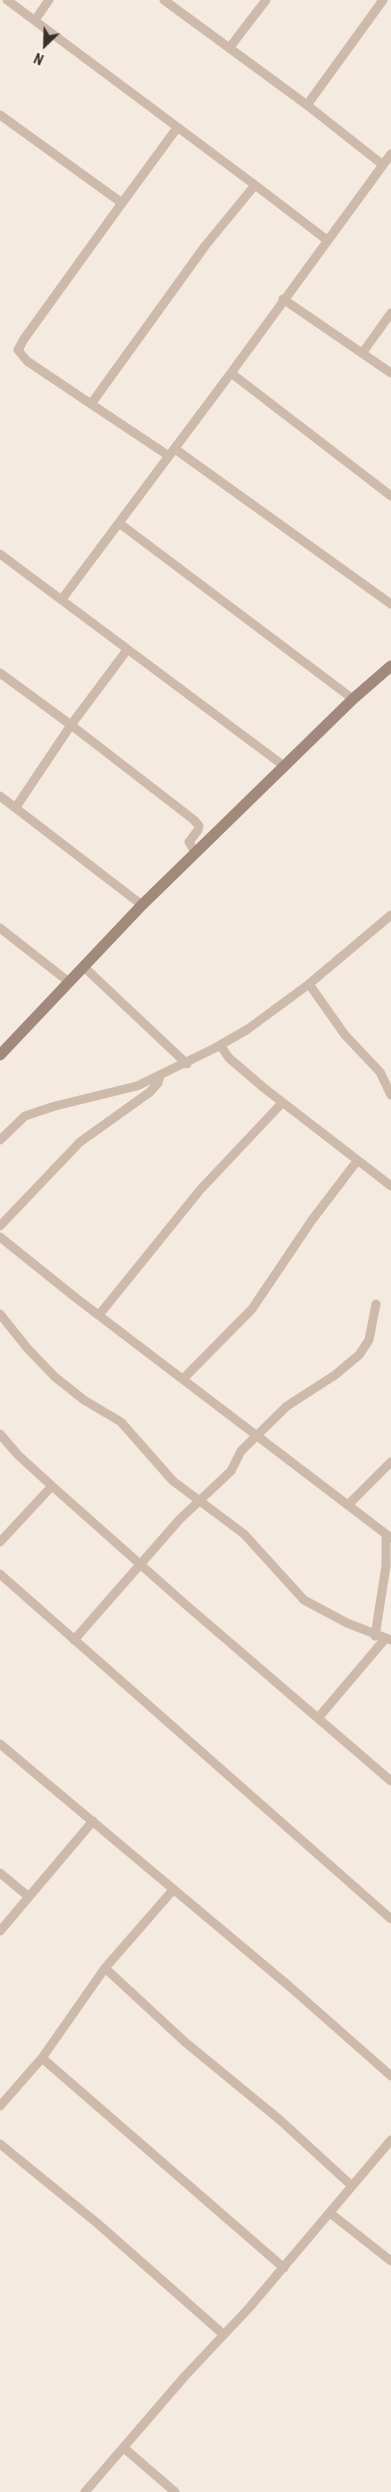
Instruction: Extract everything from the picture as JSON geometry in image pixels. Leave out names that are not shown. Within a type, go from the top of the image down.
[{"type":"street","points":[[7,0],[327,240]]},
{"type":"street","points":[[35,20],[50,0]]},
{"type":"street","points":[[164,0],[307,105],[383,165]]},
{"type":"street","points":[[230,48],[266,0]]},
{"type":"street","points":[[307,105],[383,0]]},
{"type":"street","points":[[0,115],[122,203]]},
{"type":"street","points":[[177,128],[24,339],[18,350],[23,359],[91,404],[172,452],[391,604]]},
{"type":"street","points":[[62,599],[232,373],[283,300],[391,154]]},
{"type":"street","points":[[91,404],[205,246],[255,185]]},
{"type":"street","points":[[283,300],[391,372]]},
{"type":"street","points":[[363,352],[391,312]]},
{"type":"street","points":[[232,373],[391,496]]},
{"type":"street","points":[[119,523],[353,699]]},
{"type":"street","points":[[0,554],[284,766]]},
{"type":"street","points":[[16,807],[71,725],[128,650]]},
{"type":"street","points":[[2,1048],[84,967],[195,852],[353,699],[391,666]]},
{"type":"street","points":[[0,673],[71,725],[197,823],[198,830],[189,842],[195,852]]},
{"type":"street","points":[[0,796],[142,905]]},
{"type":"street","points":[[0,1140],[26,1116],[55,1106],[131,1088],[187,1064],[248,1029],[309,984],[391,915]]},
{"type":"street","points":[[0,928],[69,982]]},
{"type":"street","points":[[84,967],[187,1064]]},
{"type":"street","points":[[309,984],[345,1035],[380,1072],[391,1095]]},
{"type":"street","points":[[220,1045],[229,1058],[282,1103],[391,1186]]},
{"type":"street","points":[[0,1226],[80,1142],[106,1121],[150,1092],[158,1083],[160,1076]]},
{"type":"street","points":[[99,1315],[200,1190],[282,1103]]},
{"type":"street","points":[[183,1379],[252,1309],[312,1220],[357,1161]]},
{"type":"street","points":[[0,1237],[99,1315],[389,1536],[375,1636]]},
{"type":"street","points":[[74,1640],[198,1501],[230,1472],[240,1451],[258,1436],[287,1406],[335,1375],[359,1355],[369,1340],[376,1304]]},
{"type":"street","points":[[0,1314],[28,1349],[55,1377],[88,1403],[121,1422],[173,1481],[251,1541],[304,1600],[333,1617],[375,1636],[388,1639],[318,1718]]},
{"type":"street","points":[[0,1434],[18,1456],[391,1781]]},
{"type":"street","points":[[348,1505],[391,1462]]},
{"type":"street","points":[[0,1542],[52,1486]]},
{"type":"street","points":[[0,1574],[186,1736],[391,1919]]},
{"type":"street","points":[[0,1744],[289,1986],[391,2076]]},
{"type":"street","points":[[0,1931],[93,1822]]},
{"type":"street","points":[[0,1873],[29,1897]]},
{"type":"street","points":[[0,2106],[42,2058],[105,1968],[173,1890]]},
{"type":"street","points":[[105,1968],[185,2042],[287,2127],[352,2186]]},
{"type":"street","points":[[42,2058],[284,2268]]},
{"type":"street","points":[[85,2492],[223,2334],[284,2268],[391,2140]]},
{"type":"street","points":[[0,2144],[98,2223],[223,2334]]},
{"type":"street","points":[[330,2213],[391,2261]]},
{"type":"street","points":[[124,2448],[175,2492]]}]
